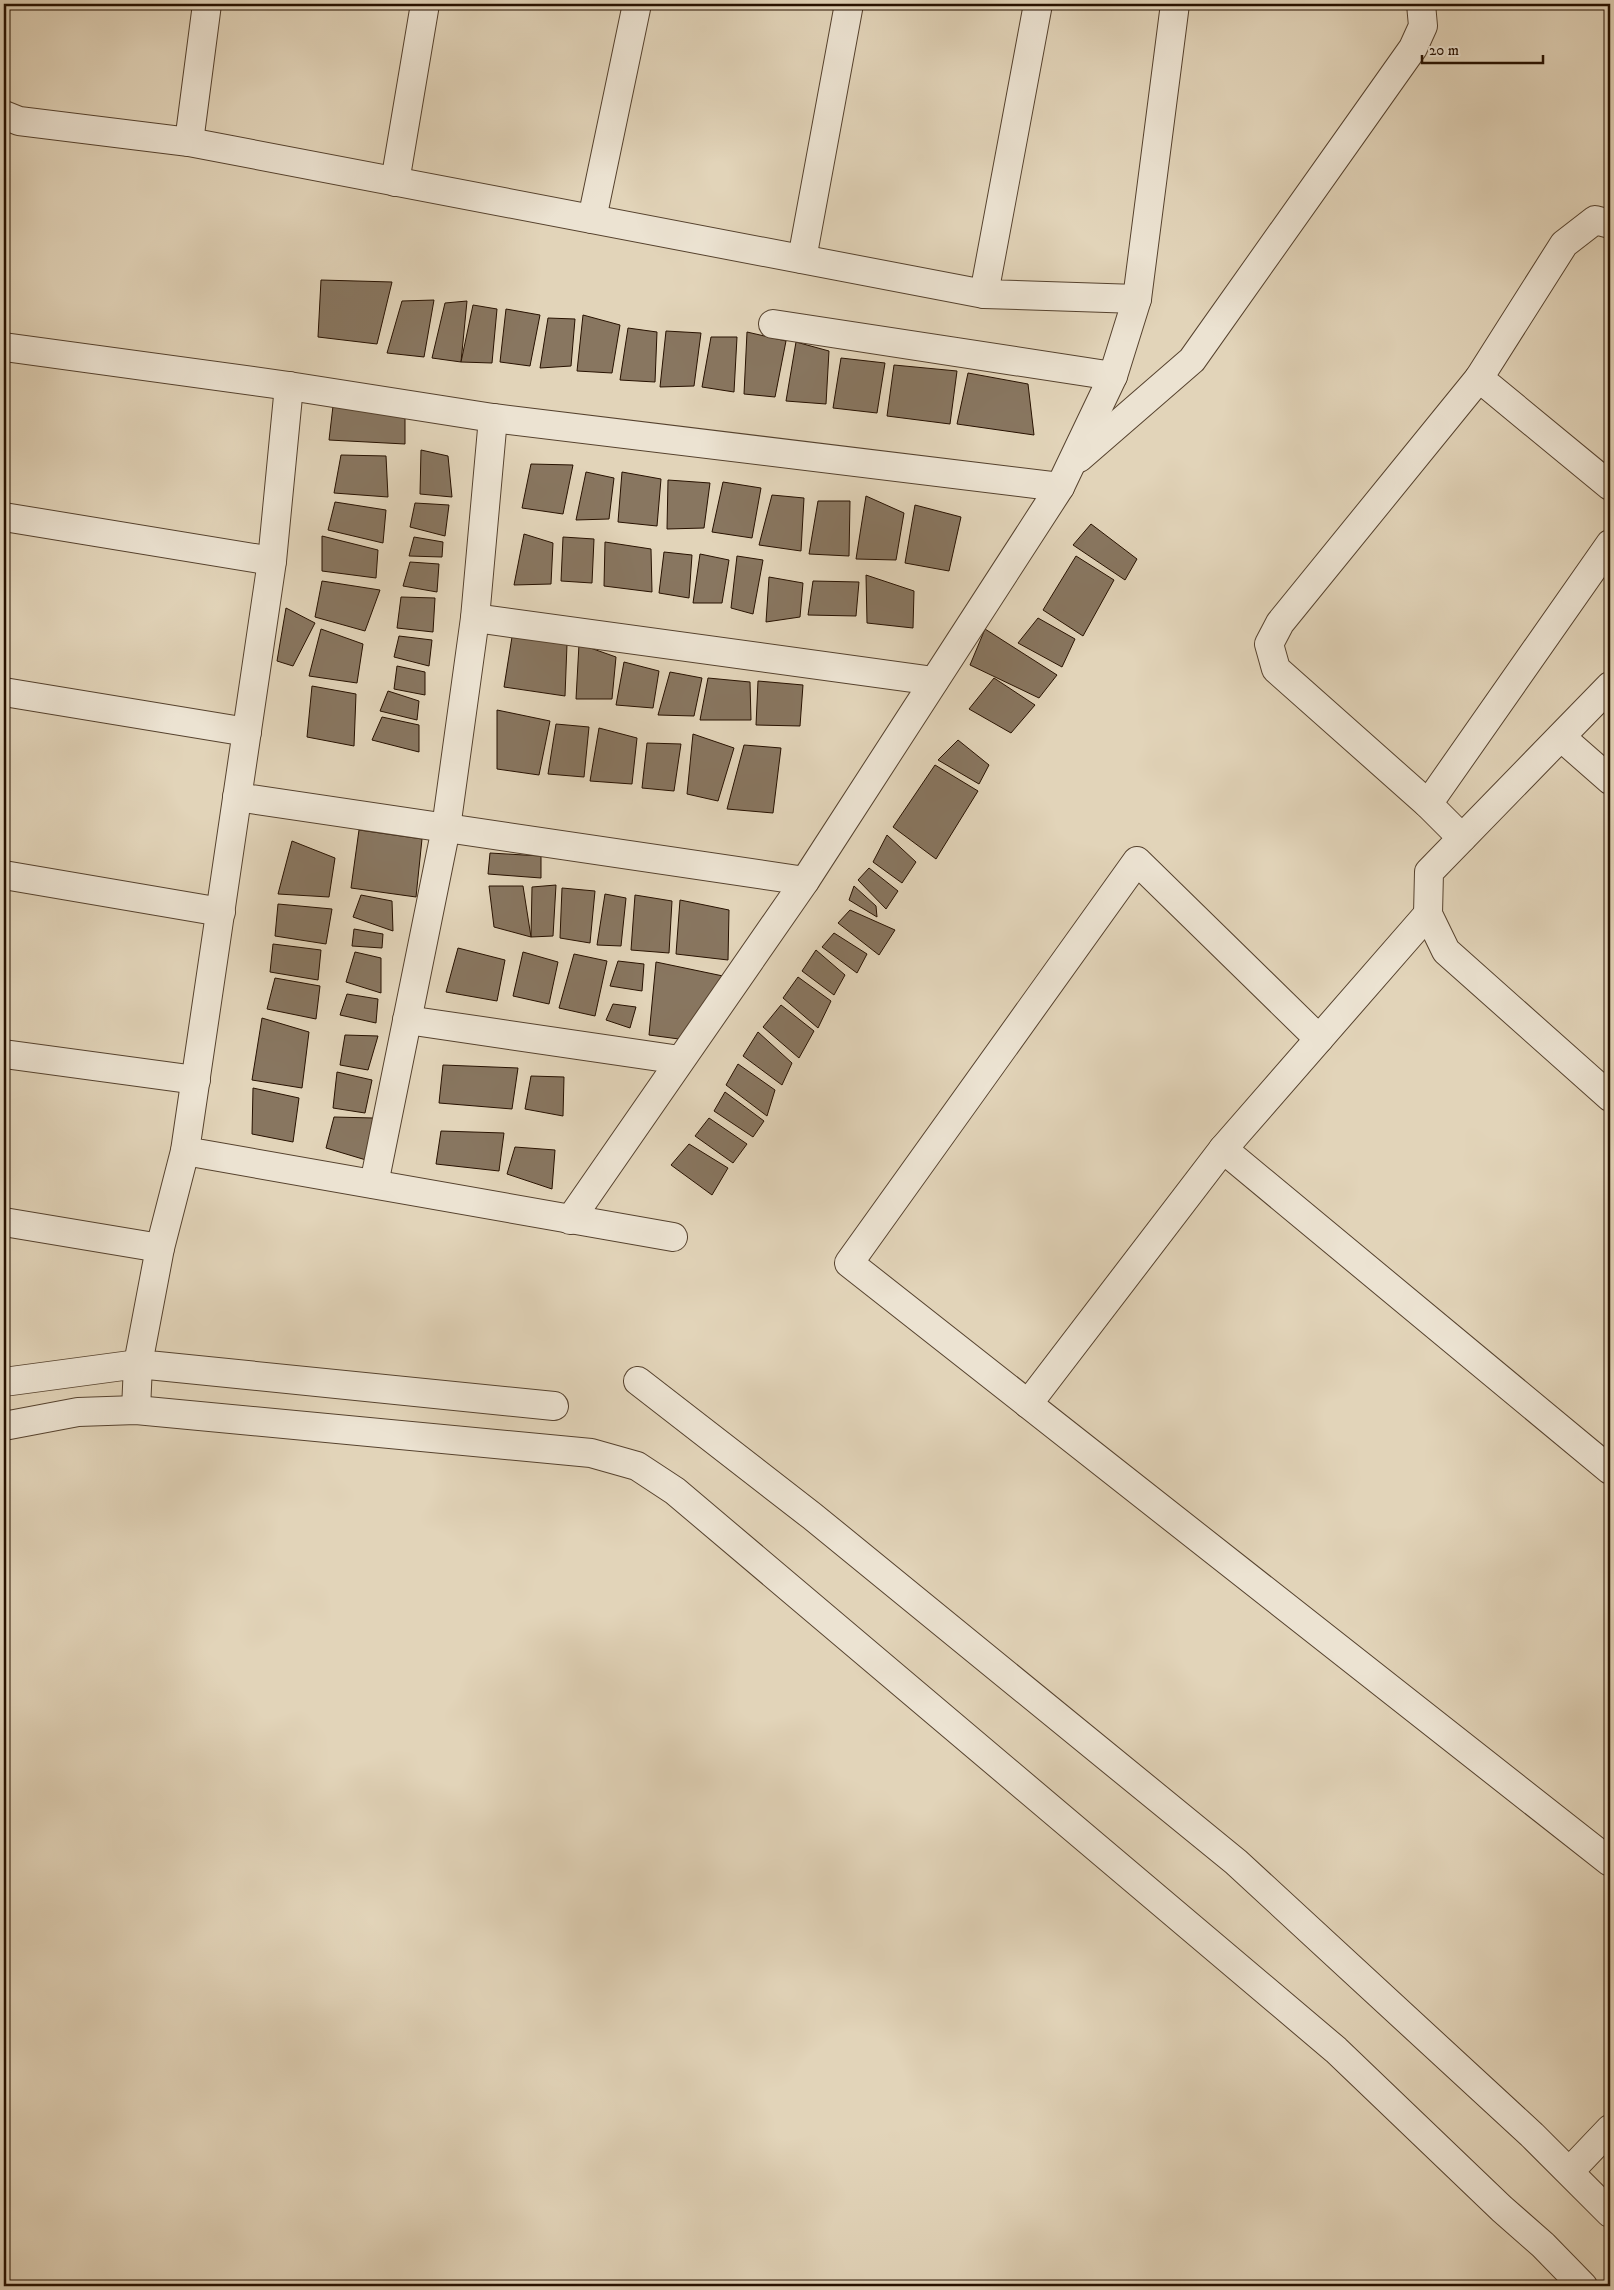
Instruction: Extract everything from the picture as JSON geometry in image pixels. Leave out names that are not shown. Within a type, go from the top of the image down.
[{"type":"street","points":[[189,142],[208,4]]},
{"type":"street","points":[[395,182],[425,4]]},
{"type":"street","points":[[592,219],[637,4]]},
{"type":"street","points":[[802,259],[850,4]]},
{"type":"street","points":[[984,294],[1038,4]]},
{"type":"street","points":[[570,1220],[805,881],[1065,476],[1113,376],[1138,299],[1175,4]]},
{"type":"street","points":[[4,347],[289,386],[494,418],[1065,476],[1192,360],[1413,48],[1423,26],[1420,4]]},
{"type":"street","points":[[4,115],[19,121],[189,142],[984,294],[1138,299]]},
{"type":"street","points":[[1462,838],[1428,804],[1276,669],[1269,644],[1280,623],[1479,378],[1564,244],[1595,220],[1610,224]]},
{"type":"street","points":[[773,324],[1113,376]]},
{"type":"street","points":[[1479,378],[1610,486]]},
{"type":"street","points":[[136,1410],[138,1364],[160,1248],[185,1151],[196,1080],[272,561],[289,386]]},
{"type":"street","points":[[374,1184],[446,828],[475,618],[494,418]]},
{"type":"street","points":[[4,517],[272,561]]},
{"type":"street","points":[[1428,804],[1610,544]]},
{"type":"street","points":[[475,618],[934,681]]},
{"type":"street","points":[[1610,686],[1428,872],[1428,914],[1446,950],[1610,1097]]},
{"type":"street","points":[[4,692],[247,732]]},
{"type":"street","points":[[1561,737],[1610,780]]},
{"type":"street","points":[[237,798],[805,881]]},
{"type":"street","points":[[1319,1038],[1137,861],[849,1262],[1610,1862]]},
{"type":"street","points":[[4,874],[221,912]]},
{"type":"street","points":[[1028,1404],[1223,1149],[1428,914]]},
{"type":"street","points":[[407,1020],[680,1060]]},
{"type":"street","points":[[4,1054],[196,1080]]},
{"type":"street","points":[[1223,1149],[1610,1470]]},
{"type":"street","points":[[185,1151],[570,1220],[673,1236]]},
{"type":"street","points":[[4,1222],[160,1248]]},
{"type":"street","points":[[4,1382],[138,1364],[554,1406]]},
{"type":"street","points":[[638,1381],[812,1516],[1236,1862],[1570,2171],[1610,2213]]},
{"type":"street","points":[[4,1426],[78,1412],[136,1410],[590,1453],[637,1466],[675,1491],[1336,2050],[1502,2209],[1543,2245],[1583,2286]]},
{"type":"street","points":[[1570,2171],[1610,2129]]},
{"type":"building","points":[[321,280],[392,282],[377,344],[318,337]]},
{"type":"building","points":[[434,300],[424,357],[387,353],[402,301]]},
{"type":"building","points":[[467,301],[461,362],[432,358],[445,303]]},
{"type":"building","points":[[473,305],[497,309],[492,363],[461,362]]},
{"type":"building","points":[[506,309],[540,315],[530,366],[500,362]]},
{"type":"building","points":[[583,315],[620,325],[612,373],[577,371]]},
{"type":"building","points":[[548,318],[575,319],[571,366],[540,368]]},
{"type":"building","points":[[628,328],[657,332],[655,382],[620,380]]},
{"type":"building","points":[[666,331],[701,333],[694,386],[660,387]]},
{"type":"building","points":[[747,332],[786,341],[775,397],[744,394]]},
{"type":"building","points":[[711,337],[737,337],[734,392],[702,387]]},
{"type":"building","points":[[796,342],[829,351],[826,404],[786,401]]},
{"type":"building","points":[[841,358],[885,363],[877,413],[833,408]]},
{"type":"building","points":[[894,365],[957,371],[950,424],[887,416]]},
{"type":"building","points":[[968,373],[1028,384],[1034,435],[957,424]]},
{"type":"building","points":[[333,406],[405,418],[405,444],[329,440]]},
{"type":"building","points":[[421,450],[448,456],[452,497],[420,494]]},
{"type":"building","points":[[341,455],[386,456],[388,497],[334,493]]},
{"type":"building","points":[[531,464],[573,465],[563,514],[522,508]]},
{"type":"building","points":[[586,472],[614,478],[609,519],[576,520]]},
{"type":"building","points":[[622,472],[661,479],[657,526],[618,522]]},
{"type":"building","points":[[668,480],[710,483],[704,528],[667,529]]},
{"type":"building","points":[[723,482],[761,488],[752,538],[712,532]]},
{"type":"building","points":[[772,495],[804,498],[801,551],[759,545]]},
{"type":"building","points":[[866,496],[904,513],[896,560],[856,559]]},
{"type":"building","points":[[818,501],[850,501],[849,556],[809,554]]},
{"type":"building","points":[[335,502],[386,510],[383,543],[328,530]]},
{"type":"building","points":[[415,503],[449,505],[445,536],[410,527]]},
{"type":"building","points":[[915,505],[961,517],[949,571],[905,563]]},
{"type":"building","points":[[1091,524],[1137,559],[1125,580],[1073,545]]},
{"type":"building","points":[[524,534],[553,543],[551,584],[514,585]]},
{"type":"building","points":[[322,536],[378,550],[376,578],[322,571]]},
{"type":"building","points":[[414,537],[443,542],[442,557],[409,556]]},
{"type":"building","points":[[563,537],[594,539],[592,583],[561,581]]},
{"type":"building","points":[[605,542],[651,549],[652,592],[604,586]]},
{"type":"building","points":[[664,552],[692,555],[689,598],[659,593]]},
{"type":"building","points":[[700,554],[729,560],[722,603],[693,603]]},
{"type":"building","points":[[737,556],[763,560],[753,614],[731,608]]},
{"type":"building","points":[[1076,556],[1114,580],[1083,636],[1043,610]]},
{"type":"building","points":[[410,562],[439,564],[437,592],[403,586]]},
{"type":"building","points":[[866,575],[914,591],[913,628],[867,623]]},
{"type":"building","points":[[769,577],[803,583],[800,617],[766,622]]},
{"type":"building","points":[[322,581],[380,590],[365,631],[315,617]]},
{"type":"building","points":[[813,581],[859,582],[856,616],[808,615]]},
{"type":"building","points":[[401,597],[435,598],[433,632],[397,628]]},
{"type":"building","points":[[286,608],[315,623],[293,666],[277,661]]},
{"type":"building","points":[[1038,618],[1075,639],[1062,667],[1018,643]]},
{"type":"building","points":[[321,629],[363,644],[357,683],[309,676]]},
{"type":"building","points":[[985,629],[1057,675],[1039,698],[970,665]]},
{"type":"building","points":[[399,636],[432,640],[429,666],[394,657]]},
{"type":"building","points":[[512,637],[567,644],[565,696],[504,687]]},
{"type":"building","points":[[579,644],[616,657],[612,699],[576,699]]},
{"type":"building","points":[[624,662],[659,671],[653,708],[616,705]]},
{"type":"building","points":[[397,666],[425,672],[425,695],[394,689]]},
{"type":"building","points":[[670,672],[702,678],[694,716],[658,715]]},
{"type":"building","points":[[708,678],[750,682],[751,720],[700,720]]},
{"type":"building","points":[[994,678],[1035,705],[1011,733],[969,709]]},
{"type":"building","points":[[758,681],[803,685],[800,726],[756,725]]},
{"type":"building","points":[[312,686],[356,694],[354,746],[307,737]]},
{"type":"building","points":[[388,691],[419,701],[417,720],[380,711]]},
{"type":"building","points":[[497,710],[550,721],[539,775],[497,769]]},
{"type":"building","points":[[382,717],[419,725],[419,752],[372,740]]},
{"type":"building","points":[[556,724],[589,727],[584,777],[548,774]]},
{"type":"building","points":[[599,728],[637,738],[632,784],[590,781]]},
{"type":"building","points":[[693,734],[734,748],[718,801],[687,794]]},
{"type":"building","points":[[958,740],[989,765],[979,784],[938,760]]},
{"type":"building","points":[[647,743],[681,744],[674,791],[642,788]]},
{"type":"building","points":[[744,745],[781,748],[773,813],[727,809]]},
{"type":"building","points":[[935,765],[978,791],[936,859],[893,827]]},
{"type":"building","points":[[359,830],[422,839],[416,897],[351,888]]},
{"type":"building","points":[[887,835],[916,862],[902,883],[873,862]]},
{"type":"building","points":[[292,841],[335,858],[329,897],[278,894]]},
{"type":"building","points":[[490,853],[541,856],[541,878],[488,874]]},
{"type":"building","points":[[869,868],[898,891],[886,909],[858,880]]},
{"type":"building","points":[[556,885],[553,936],[531,937],[532,887]]},
{"type":"building","points":[[489,886],[523,886],[531,937],[494,927]]},
{"type":"building","points":[[854,886],[876,906],[877,917],[849,900]]},
{"type":"building","points":[[562,888],[595,891],[590,943],[560,938]]},
{"type":"building","points":[[605,894],[626,898],[621,946],[597,945]]},
{"type":"building","points":[[361,895],[392,901],[393,931],[353,917]]},
{"type":"building","points":[[635,895],[672,901],[669,953],[631,950]]},
{"type":"building","points":[[680,900],[729,910],[728,960],[676,954]]},
{"type":"building","points":[[278,904],[332,909],[326,944],[275,936]]},
{"type":"building","points":[[850,910],[895,930],[879,955],[838,923]]},
{"type":"building","points":[[354,929],[383,934],[382,948],[352,946]]},
{"type":"building","points":[[834,933],[867,954],[857,973],[822,947]]},
{"type":"building","points":[[273,944],[321,950],[318,980],[270,972]]},
{"type":"building","points":[[458,948],[505,960],[497,1001],[446,992]]},
{"type":"building","points":[[816,950],[845,975],[834,995],[802,971]]},
{"type":"building","points":[[355,952],[381,958],[381,993],[346,982]]},
{"type":"building","points":[[523,952],[558,962],[549,1004],[513,996]]},
{"type":"building","points":[[574,954],[607,961],[595,1016],[559,1008]]},
{"type":"building","points":[[618,961],[644,964],[642,991],[610,986]]},
{"type":"building","points":[[656,962],[723,976],[679,1039],[649,1035]]},
{"type":"building","points":[[798,977],[831,1001],[818,1028],[783,998]]},
{"type":"building","points":[[275,978],[320,986],[316,1019],[267,1009]]},
{"type":"building","points":[[347,994],[378,999],[376,1023],[340,1015]]},
{"type":"building","points":[[613,1004],[636,1007],[630,1028],[606,1020]]},
{"type":"building","points":[[781,1005],[814,1031],[799,1058],[763,1027]]},
{"type":"building","points":[[262,1018],[309,1032],[302,1088],[252,1080]]},
{"type":"building","points":[[758,1032],[792,1063],[782,1085],[743,1056]]},
{"type":"building","points":[[345,1035],[378,1036],[368,1070],[340,1065]]},
{"type":"building","points":[[738,1064],[775,1090],[767,1116],[726,1085]]},
{"type":"building","points":[[443,1065],[518,1068],[512,1109],[439,1103]]},
{"type":"building","points":[[337,1072],[372,1080],[365,1113],[333,1108]]},
{"type":"building","points":[[531,1076],[564,1077],[563,1116],[525,1109]]},
{"type":"building","points":[[253,1088],[299,1098],[293,1142],[252,1134]]},
{"type":"building","points":[[725,1092],[764,1121],[753,1137],[714,1111]]},
{"type":"building","points":[[334,1117],[373,1118],[366,1160],[326,1148]]},
{"type":"building","points":[[709,1118],[747,1144],[733,1163],[695,1136]]},
{"type":"building","points":[[441,1131],[504,1133],[499,1171],[436,1164]]},
{"type":"building","points":[[689,1144],[728,1168],[712,1195],[671,1165]]},
{"type":"building","points":[[515,1147],[555,1150],[552,1189],[507,1174]]}]
